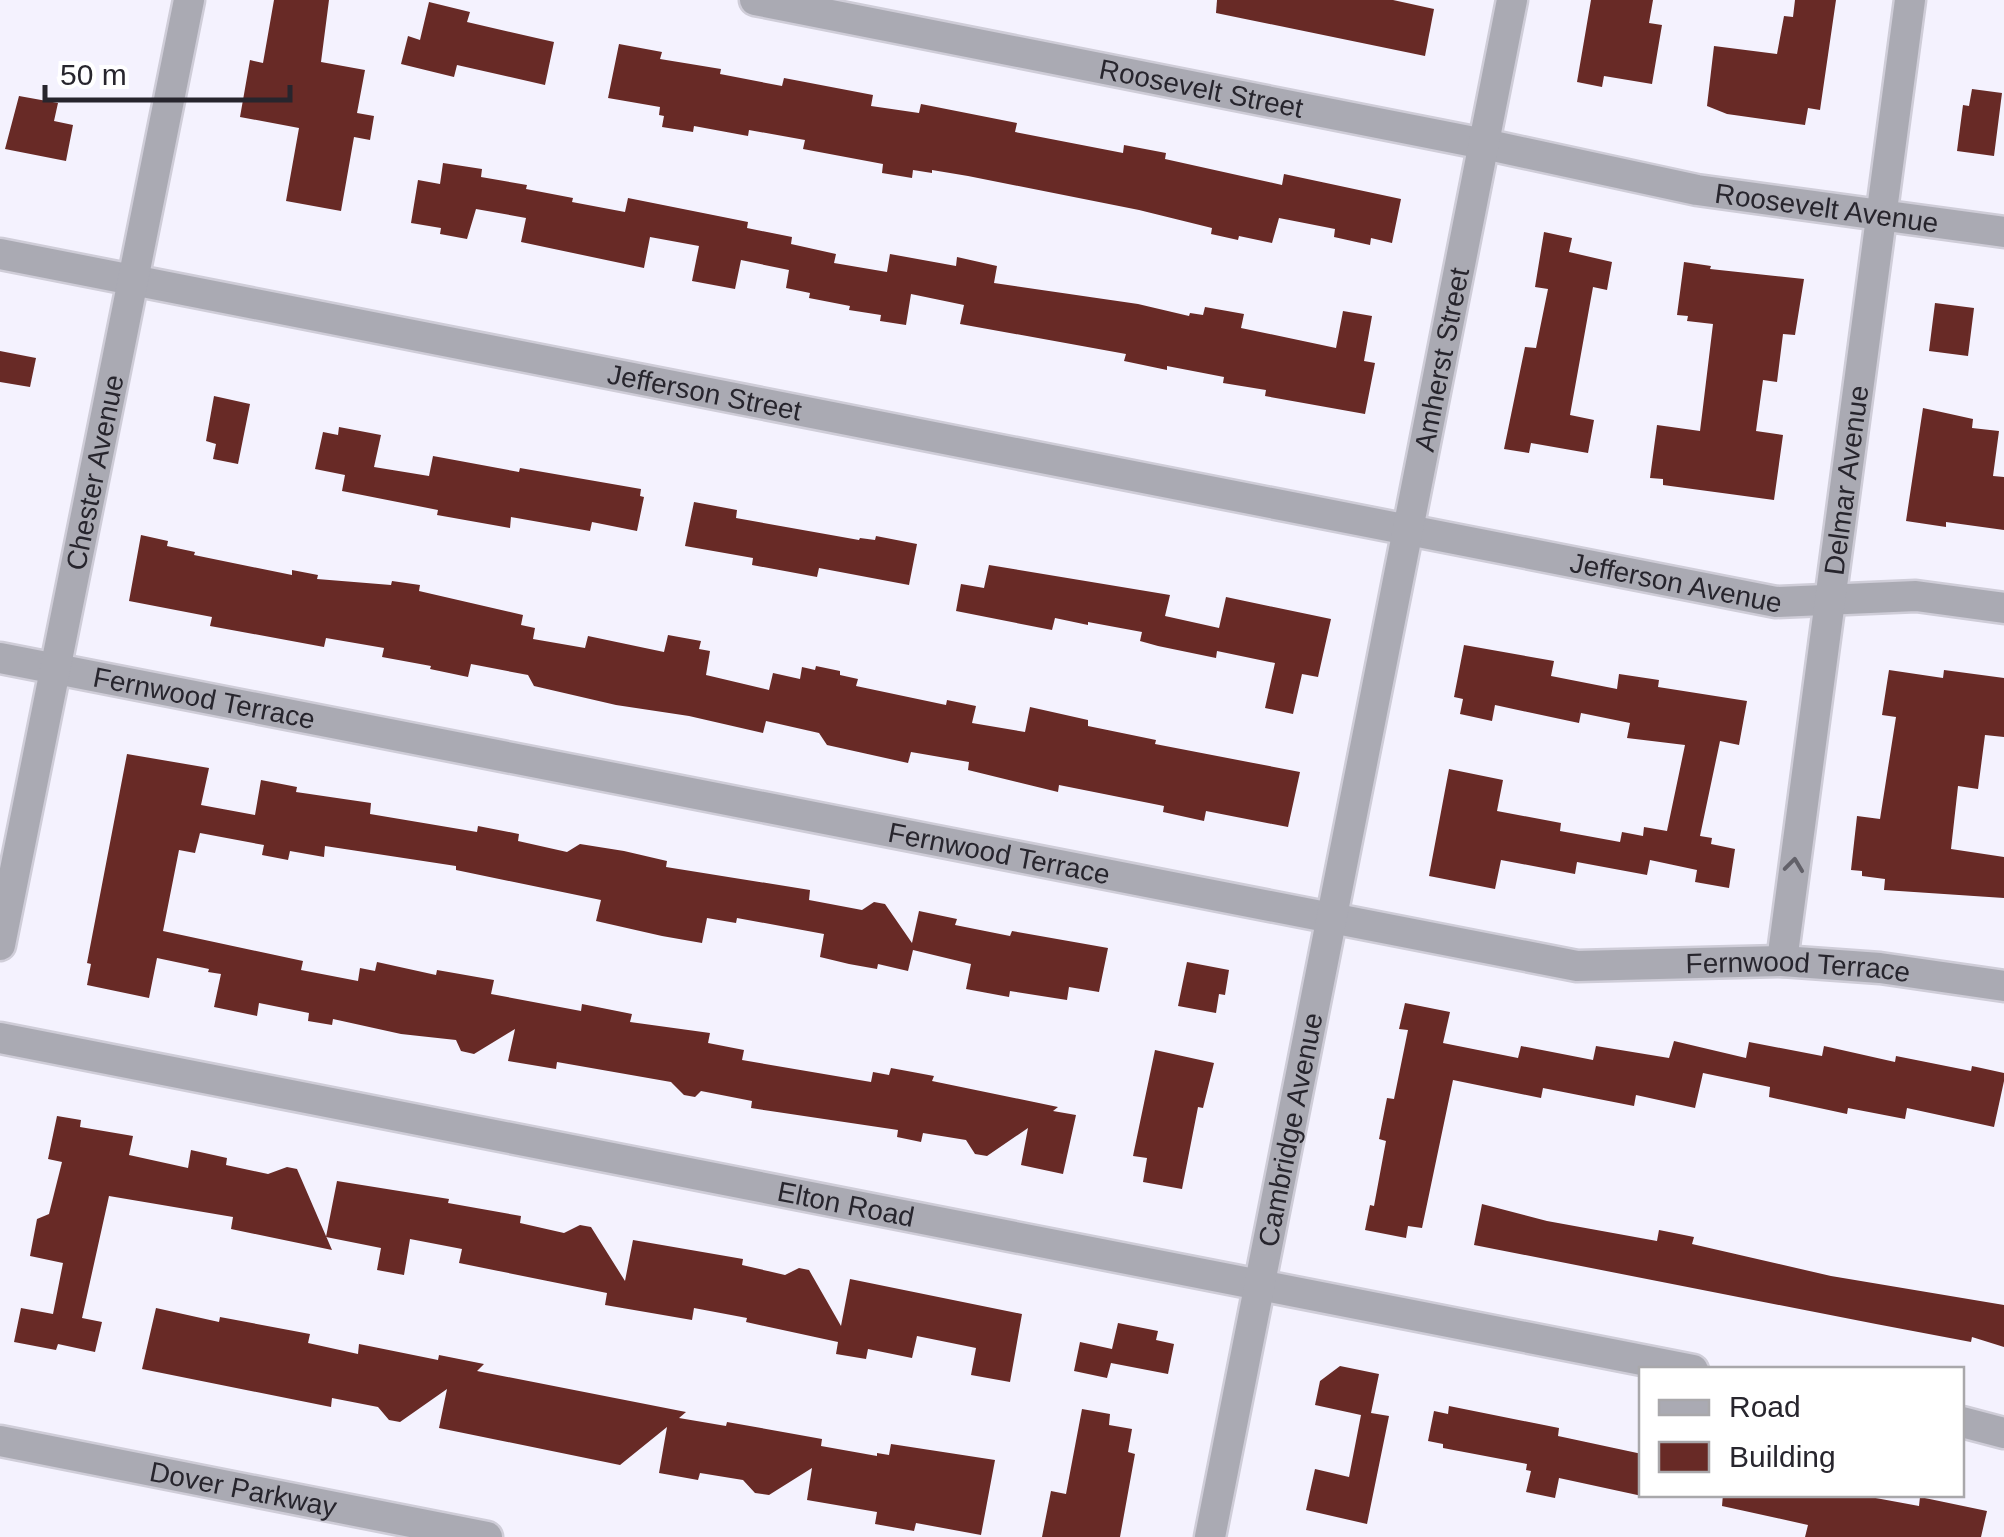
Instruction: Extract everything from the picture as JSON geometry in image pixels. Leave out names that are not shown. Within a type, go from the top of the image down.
[{"type":"street","name":"Chester Avenue","points":[[0,945],[189,0]]},
{"type":"street","name":"Roosevelt Street","points":[[756,0],[1649,180]]},
{"type":"street","name":"Amherst Street","points":[[1371,721],[1512,0]]},
{"type":"street","name":"Delmar Avenue","points":[[1782,961],[1910,0]]},
{"type":"street","name":"Roosevelt Avenue","points":[[1649,180],[2004,232]]},
{"type":"street","name":"Jefferson Street","points":[[0,254],[1408,532]]},
{"type":"street","name":"Jefferson Avenue","points":[[1408,532],[1776,602],[1916,596],[2004,608]]},
{"type":"street","name":"Fernwood Terrace","points":[[0,658],[1578,966],[1782,961],[1880,968],[2004,986]]},
{"type":"street","name":"Cambridge Avenue","points":[[1210,1537],[1371,721]]},
{"type":"street","name":"Elton Road","points":[[0,1038],[1678,1367]]},
{"type":"street","points":[[1964,1423],[2004,1433]]},
{"type":"street","name":"Dover Parkway","points":[[0,1441],[487,1537]]},
{"type":"building","points":[[274,0],[329,0],[321,62],[365,70],[357,113],[374,116],[370,140],[354,137],[341,211],[286,201],[299,128],[240,117],[250,60],[263,63]]},
{"type":"building","points":[[1217,0],[1393,0],[1434,9],[1425,56],[1216,13]]},
{"type":"building","points":[[1591,0],[1653,0],[1649,23],[1662,25],[1652,84],[1604,76],[1602,87],[1577,82]]},
{"type":"building","points":[[1795,0],[1836,0],[1820,110],[1808,108],[1805,125],[1727,114],[1707,106],[1714,46],[1777,54],[1784,16],[1793,17]]},
{"type":"building","points":[[429,2],[470,12],[467,22],[554,42],[545,85],[457,65],[454,77],[401,64],[408,36],[420,40]]},
{"type":"building","points":[[619,44],[662,52],[660,59],[721,69],[720,74],[782,86],[784,78],[873,95],[871,106],[919,113],[921,104],[1017,123],[1015,132],[1123,153],[1124,145],[1166,153],[1165,159],[1282,185],[1284,174],[1401,199],[1392,243],[1371,238],[1370,245],[1334,237],[1335,229],[1279,218],[1272,243],[1239,236],[1238,240],[1211,234],[1212,228],[1139,210],[968,176],[932,170],[913,170],[912,178],[882,173],[883,164],[803,149],[805,140],[749,130],[748,136],[694,126],[693,132],[662,127],[664,116],[659,115],[660,107],[608,98]]},
{"type":"building","points":[[1972,89],[2002,93],[1994,156],[1957,151],[1963,105],[1969,106]]},
{"type":"building","points":[[19,96],[58,103],[54,121],[73,125],[66,161],[5,149]]},
{"type":"building","points":[[443,163],[482,169],[481,177],[527,185],[526,189],[573,198],[572,202],[625,212],[628,198],[748,222],[747,228],[792,237],[791,244],[836,254],[834,263],[887,272],[890,254],[956,266],[957,257],[997,266],[994,283],[1138,304],[1189,316],[1203,315],[1205,307],[1244,314],[1241,328],[1336,348],[1343,311],[1372,316],[1364,361],[1375,363],[1365,414],[1265,396],[1266,390],[1223,383],[1224,377],[1124,361],[1126,354],[960,324],[964,305],[911,294],[906,325],[880,321],[881,315],[849,310],[850,306],[809,298],[810,293],[786,288],[789,270],[741,260],[735,289],[692,281],[699,246],[650,237],[644,268],[521,242],[526,218],[476,209],[467,239],[440,234],[441,228],[411,223],[418,180],[440,184]]},
{"type":"building","points":[[1544,232],[1572,238],[1569,252],[1612,262],[1607,290],[1593,287],[1570,415],[1594,420],[1588,453],[1531,443],[1529,453],[1504,449],[1525,347],[1536,348],[1548,289],[1535,287]]},
{"type":"building","points":[[1684,262],[1711,266],[1710,269],[1804,279],[1795,335],[1783,334],[1777,382],[1763,380],[1756,431],[1783,435],[1774,500],[1663,485],[1663,479],[1650,478],[1657,425],[1700,431],[1713,324],[1687,321],[1688,316],[1677,315]]},
{"type":"building","points":[[1935,303],[1974,308],[1968,356],[1929,351]]},
{"type":"building","points":[[0,351],[36,358],[30,387],[0,382]]},
{"type":"building","points":[[214,396],[250,404],[238,464],[213,459],[216,444],[206,441]]},
{"type":"building","points":[[1923,408],[1973,419],[1972,428],[1999,431],[1993,476],[2004,477],[2004,530],[1906,521]]},
{"type":"building","points":[[339,427],[381,435],[374,467],[429,476],[433,456],[641,489],[640,496],[644,497],[637,531],[592,522],[590,531],[511,517],[510,528],[437,515],[438,510],[342,491],[345,475],[315,469],[323,432],[338,435]]},
{"type":"building","points":[[694,502],[737,510],[736,518],[859,540],[875,540],[876,536],[917,544],[909,585],[819,568],[817,577],[752,565],[753,558],[685,546]]},
{"type":"building","points":[[141,535],[168,541],[167,546],[195,552],[194,555],[292,575],[292,570],[318,575],[317,579],[420,585],[419,591],[523,615],[521,625],[535,628],[533,639],[585,648],[588,636],[664,652],[668,635],[701,641],[699,649],[710,651],[706,675],[769,690],[773,673],[800,679],[802,667],[815,670],[816,666],[858,679],[856,686],[946,705],[947,700],[976,706],[972,723],[1025,732],[1030,707],[1088,720],[1088,726],[1156,740],[1155,744],[1300,772],[1288,827],[1206,811],[1204,821],[1163,812],[1164,806],[1059,785],[1058,792],[968,770],[969,762],[911,752],[908,763],[827,745],[819,733],[766,721],[763,733],[616,705],[534,686],[528,675],[471,664],[468,677],[382,657],[384,648],[326,638],[324,647],[210,626],[212,617],[129,601]]},
{"type":"building","points":[[989,565],[1170,595],[1165,616],[1219,628],[1226,597],[1331,619],[1318,677],[1302,674],[1293,714],[1265,708],[1275,663],[1217,651],[1216,658],[1158,646],[1140,641],[1142,632],[1088,622],[1055,618],[1052,630],[956,611],[961,584],[984,588]]},
{"type":"building","points":[[1464,645],[1554,661],[1551,676],[1617,689],[1619,674],[1659,680],[1658,687],[1747,701],[1739,745],[1720,741],[1700,836],[1712,838],[1711,844],[1735,849],[1729,888],[1695,882],[1697,870],[1650,860],[1647,875],[1577,862],[1575,874],[1501,860],[1495,889],[1429,876],[1449,769],[1503,780],[1497,811],[1561,823],[1560,831],[1620,842],[1622,832],[1643,836],[1644,827],[1667,831],[1685,745],[1627,738],[1630,723],[1581,713],[1579,723],[1495,705],[1492,721],[1460,714],[1463,699],[1454,697]]},
{"type":"building","points":[[1889,670],[1943,678],[1944,670],[2004,678],[2004,737],[1985,735],[1978,789],[1958,786],[1951,849],[2004,857],[2004,898],[1884,890],[1885,879],[1851,870],[1857,816],[1880,819],[1896,717],[1882,715]]},
{"type":"building","points":[[127,754],[209,768],[201,805],[255,815],[261,780],[297,787],[296,792],[371,803],[370,814],[477,832],[478,826],[519,834],[518,841],[567,852],[580,844],[624,851],[667,861],[666,867],[810,890],[809,900],[862,910],[874,902],[885,904],[912,943],[919,911],[957,919],[955,925],[1010,936],[1012,931],[1108,948],[1099,992],[1069,987],[1067,1000],[1010,991],[1009,997],[966,989],[971,964],[913,950],[908,971],[878,964],[877,969],[849,964],[820,957],[824,934],[737,918],[736,923],[707,918],[702,943],[662,936],[596,921],[601,900],[456,870],[456,866],[325,846],[324,857],[290,851],[288,860],[262,855],[264,845],[200,833],[195,853],[179,850],[163,931],[303,961],[301,970],[358,981],[360,968],[375,971],[377,962],[436,975],[437,970],[494,980],[491,994],[581,1011],[582,1004],[632,1014],[630,1022],[710,1033],[708,1043],[744,1050],[742,1060],[871,1082],[873,1072],[889,1075],[891,1068],[934,1076],[932,1081],[1058,1107],[1053,1111],[1076,1115],[1063,1174],[1021,1165],[1028,1128],[987,1156],[975,1154],[966,1140],[923,1133],[921,1142],[897,1137],[898,1130],[751,1108],[752,1101],[701,1091],[695,1097],[684,1095],[671,1082],[557,1062],[556,1069],[508,1061],[515,1029],[474,1054],[461,1051],[456,1040],[401,1034],[333,1019],[332,1025],[308,1021],[309,1013],[259,1003],[257,1016],[214,1007],[221,974],[157,958],[149,998],[87,985],[91,964],[87,963]]},
{"type":"building","points":[[1187,962],[1229,970],[1225,995],[1219,994],[1216,1013],[1178,1006]]},
{"type":"building","points":[[1405,1003],[1450,1012],[1443,1043],[1518,1058],[1521,1046],[1593,1060],[1596,1046],[1669,1058],[1674,1041],[1746,1058],[1749,1042],[1822,1056],[1824,1046],[1895,1062],[1896,1056],[1971,1071],[1972,1066],[2004,1073],[2004,1081],[1994,1127],[1907,1108],[1905,1119],[1848,1108],[1847,1114],[1769,1097],[1770,1087],[1703,1073],[1695,1108],[1636,1095],[1634,1106],[1543,1088],[1541,1098],[1453,1080],[1422,1228],[1408,1226],[1406,1238],[1365,1230],[1370,1205],[1374,1206],[1386,1141],[1379,1139],[1387,1098],[1394,1099],[1408,1030],[1399,1029]]},
{"type":"building","points":[[1155,1050],[1214,1063],[1203,1108],[1198,1107],[1182,1189],[1143,1182],[1147,1158],[1133,1156]]},
{"type":"building","points":[[57,1116],[81,1120],[80,1127],[133,1136],[129,1155],[188,1168],[191,1150],[227,1158],[226,1165],[268,1174],[287,1167],[297,1169],[332,1250],[231,1229],[233,1217],[109,1196],[82,1318],[102,1322],[95,1352],[58,1344],[56,1350],[14,1342],[21,1308],[53,1314],[63,1263],[30,1256],[37,1219],[49,1214],[62,1162],[48,1159]]},
{"type":"building","points":[[337,1181],[449,1199],[448,1203],[521,1216],[520,1223],[564,1233],[580,1225],[591,1227],[625,1281],[633,1240],[743,1259],[742,1265],[785,1275],[799,1268],[809,1270],[841,1326],[850,1279],[1022,1314],[1010,1382],[971,1375],[976,1348],[917,1336],[912,1358],[868,1349],[866,1359],[836,1354],[838,1342],[746,1322],[747,1318],[694,1308],[692,1320],[605,1305],[607,1293],[459,1263],[462,1249],[410,1239],[404,1275],[377,1270],[381,1248],[326,1237]]},
{"type":"building","points":[[1482,1204],[1547,1221],[1657,1241],[1659,1230],[1694,1237],[1692,1244],[1831,1276],[2004,1305],[2004,1347],[1972,1337],[1971,1342],[1474,1245]]},
{"type":"building","points":[[156,1308],[219,1322],[220,1317],[310,1334],[308,1343],[358,1354],[359,1344],[438,1360],[439,1355],[484,1364],[477,1371],[686,1412],[679,1418],[726,1426],[727,1422],[822,1439],[821,1446],[877,1456],[889,1455],[891,1444],[995,1460],[981,1535],[916,1523],[914,1531],[875,1524],[877,1512],[807,1500],[812,1468],[769,1495],[755,1493],[743,1480],[700,1473],[698,1480],[659,1473],[667,1427],[620,1465],[439,1428],[447,1389],[400,1422],[389,1420],[378,1407],[332,1398],[331,1407],[142,1369]]},
{"type":"building","points":[[1118,1323],[1158,1331],[1156,1340],[1174,1344],[1168,1374],[1111,1363],[1107,1378],[1074,1371],[1080,1342],[1112,1349]]},
{"type":"building","points":[[1340,1366],[1379,1374],[1371,1413],[1389,1416],[1367,1524],[1306,1510],[1315,1469],[1349,1477],[1361,1415],[1315,1405],[1320,1381]]},
{"type":"building","points":[[1449,1406],[1559,1428],[1558,1436],[1639,1453],[1639,1495],[1559,1478],[1555,1498],[1526,1492],[1531,1471],[1526,1470],[1527,1464],[1443,1448],[1443,1444],[1428,1441],[1434,1411],[1448,1414]]},
{"type":"building","points":[[1082,1409],[1110,1414],[1109,1425],[1132,1429],[1128,1452],[1135,1454],[1120,1537],[1042,1537],[1051,1491],[1066,1494]]},
{"type":"building","points":[[1723,1497],[1870,1497],[1919,1506],[1920,1497],[1987,1511],[1981,1537],[1805,1537],[1808,1525],[1722,1506]]}]
